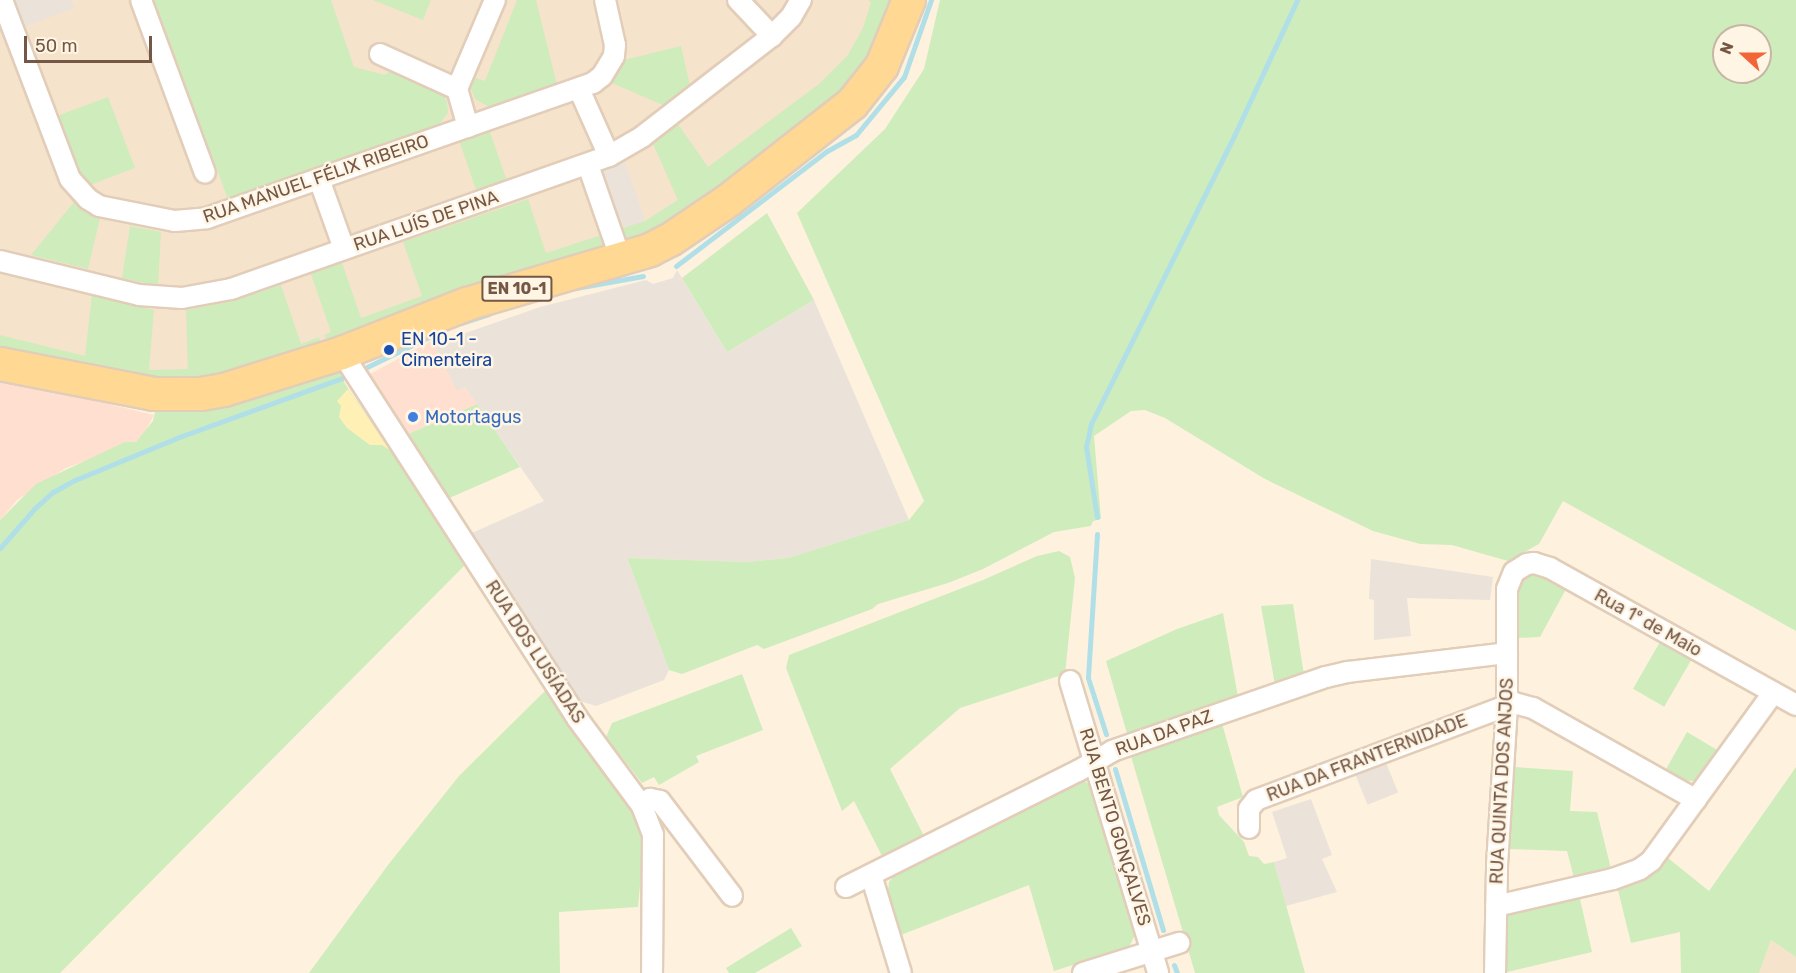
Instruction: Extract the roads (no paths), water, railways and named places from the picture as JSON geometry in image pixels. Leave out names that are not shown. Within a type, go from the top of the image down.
[{"type":"main road","name":"EN 10-1","points":[[10,367],[154,394],[201,394],[264,379],[342,353],[467,304],[621,260],[670,240],[729,200],[852,104],[882,66],[909,0]]},
{"type":"street","name":"RUA MANUEL FÉLIX RIBEIRO","points":[[2,0],[62,165],[78,190],[99,206],[159,219],[191,221],[207,218],[579,89],[602,76],[614,56],[614,38],[605,0]]},
{"type":"street","points":[[141,0],[205,173]]},
{"type":"street","points":[[468,127],[457,89],[495,0]]},
{"type":"street","points":[[738,0],[772,36]]},
{"type":"street","name":"RUA LUÍS DE PINA","points":[[0,261],[139,295],[182,298],[231,289],[609,156],[643,136],[772,36],[791,17],[801,0]]},
{"type":"street","points":[[380,54],[457,89]]},
{"type":"street","points":[[579,89],[609,156]]},
{"type":"street","points":[[588,165],[618,250]]},
{"type":"street","points":[[319,179],[344,249]]},
{"type":"street","name":"RUA DOS LUSÍADAS","points":[[342,353],[577,718],[642,806],[652,834],[652,973]]},
{"type":"street","name":"Rua 1º de Maio","points":[[1507,589],[1514,572],[1520,567],[1534,563],[1542,565],[1796,705]]},
{"type":"street","name":"RUA QUINTA DOS ANJOS","points":[[1495,973],[1496,906],[1507,705],[1507,589]]},
{"type":"street","name":"RUA DA PAZ","points":[[846,887],[1078,771],[1112,751],[1326,677],[1357,671],[1507,653]]},
{"type":"street","name":"RUA BENTO GONÇALVES","points":[[1071,681],[1158,973]]},
{"type":"street","points":[[1496,906],[1613,879],[1640,869],[1661,850],[1773,693]]},
{"type":"street","points":[[1507,705],[1521,703],[1533,708],[1696,800]]},
{"type":"street","name":"RUA DA FRANTERNIDADE","points":[[1249,828],[1249,809],[1256,800],[1507,705]]},
{"type":"street","points":[[642,806],[650,800],[660,801],[732,896]]},
{"type":"street","points":[[871,875],[900,973]]},
{"type":"street","points":[[1083,973],[1179,943]]},
{"type":"waterway","points":[[676,266],[827,151],[856,135],[904,77],[931,0]]},
{"type":"waterway","points":[[1097,517],[1086,447],[1091,424],[1234,136],[1297,0]]},
{"type":"waterway","points":[[576,288],[643,276]]},
{"type":"waterway","points":[[461,323],[489,314]]},
{"type":"waterway","points":[[367,367],[452,326]]},
{"type":"waterway","points":[[0,548],[35,508],[53,492],[75,480],[182,436],[342,378]]},
{"type":"waterway","points":[[1097,534],[1088,678],[1106,734]]},
{"type":"waterway","points":[[1115,769],[1163,930]]},
{"type":"waterway","points":[[1174,965],[1177,973]]},
{"type":"place","name":"EN 10-1 - Cimenteira","points":[[389,350]]},
{"type":"place","name":"Motortagus","points":[[413,417]]}]
